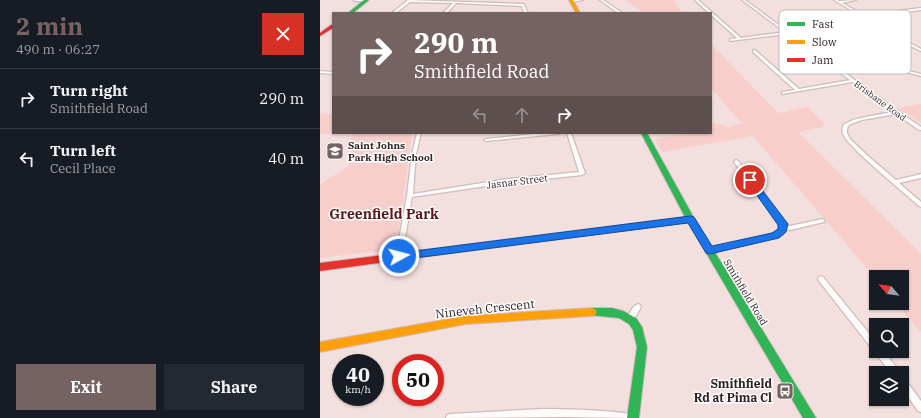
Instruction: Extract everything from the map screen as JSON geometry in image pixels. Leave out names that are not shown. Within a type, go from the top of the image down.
[{"type":"main road","points":[[351,12],[367,0]]},
{"type":"main road","points":[[572,1],[578,12]]},
{"type":"main road","points":[[320,35],[332,27]]},
{"type":"main road","name":"Smithfield Road","points":[[644,134],[690,220],[810,418]]},
{"type":"main road","points":[[320,267],[690,220]]},
{"type":"main road","name":"Nineveh Crescent","points":[[320,347],[466,320],[546,314],[602,312],[619,314],[630,318]]},
{"type":"main road","points":[[630,318],[641,336],[642,347],[633,418]]},
{"type":"street","points":[[355,0],[367,0]]},
{"type":"street","points":[[395,12],[410,0],[523,5],[526,12]]},
{"type":"street","points":[[572,1],[582,0]]},
{"type":"street","points":[[601,0],[619,12]]},
{"type":"street","points":[[696,0],[710,12]]},
{"type":"street","name":"Brisbane Road","points":[[743,0],[779,26]]},
{"type":"street","points":[[837,1],[855,0]]},
{"type":"street","points":[[837,1],[853,10]]},
{"type":"street","points":[[446,12],[456,2]]},
{"type":"street","points":[[911,10],[921,9]]},
{"type":"street","points":[[712,14],[740,39]]},
{"type":"street","points":[[731,40],[779,34]]},
{"type":"street","points":[[911,45],[921,50]]},
{"type":"street","points":[[754,51],[779,73]]},
{"type":"street","points":[[320,72],[332,72]]},
{"type":"street","points":[[911,73],[921,75]]},
{"type":"street","points":[[780,74],[798,90]]},
{"type":"street","name":"Brisbane Road","points":[[843,74],[921,129]]},
{"type":"street","points":[[783,93],[852,81]]},
{"type":"street","points":[[897,113],[853,122],[846,125],[844,129],[845,135],[858,149],[921,205]]},
{"type":"street","points":[[399,256],[410,196],[414,154],[419,134]]},
{"type":"street","points":[[486,140],[548,134]]},
{"type":"street","name":"Jasnar Street","points":[[410,196],[507,181],[582,173],[569,134]]},
{"type":"street","points":[[736,162],[782,221],[784,227]]},
{"type":"street","points":[[895,182],[921,176]]},
{"type":"street","points":[[784,227],[790,228],[822,221]]},
{"type":"street","points":[[710,251],[775,235],[781,232],[784,227]]},
{"type":"street","points":[[821,279],[869,339]]},
{"type":"street","points":[[630,318],[638,307]]},
{"type":"street","points":[[884,358],[890,366]]},
{"type":"street","points":[[909,392],[921,408]]},
{"type":"street","points":[[450,418],[521,413],[604,414],[633,418]]},
{"type":"shaded area","points":[[626,0],[674,0],[681,12],[643,12]]},
{"type":"shaded area","points":[[712,45],[778,113],[808,107],[824,123],[823,127],[798,132],[921,254],[921,332],[902,310],[909,310],[909,270],[869,271],[753,136],[662,152],[655,139],[683,134],[712,134],[712,122],[729,127],[742,124],[712,89]]},
{"type":"shaded area","points":[[921,104],[921,123],[897,108]]},
{"type":"shaded area","points":[[320,113],[332,115],[332,133],[320,134]]},
{"type":"shaded area","points":[[352,134],[412,134],[398,240],[394,249],[320,258],[320,184],[348,167]]},
{"type":"traffic: fast","points":[[351,12],[367,0]]},
{"type":"traffic: fast","points":[[645,134],[690,219],[810,418]]},
{"type":"traffic: fast","points":[[511,242],[690,219]]},
{"type":"traffic: fast","points":[[592,312],[612,312],[620,314],[633,321],[637,327],[642,347],[633,418]]},
{"type":"traffic: slow","points":[[571,0],[577,12]]},
{"type":"traffic: slow","points":[[320,347],[466,320],[592,312]]},
{"type":"traffic: jam","points":[[320,35],[332,27]]},
{"type":"traffic: jam","points":[[320,267],[511,242]]},
{"type":"place","name":"Saint Johns Park High School","points":[[335,151]]},
{"type":"place","name":"Smithfield Rd at Pima Cl","points":[[785,391]]},
{"type":"district","name":"Greenfield Park","points":[[384,214]]},
{"type":"route","points":[[399,256],[690,220],[710,251],[775,235],[783,230],[784,227],[782,221],[750,180]]}]
